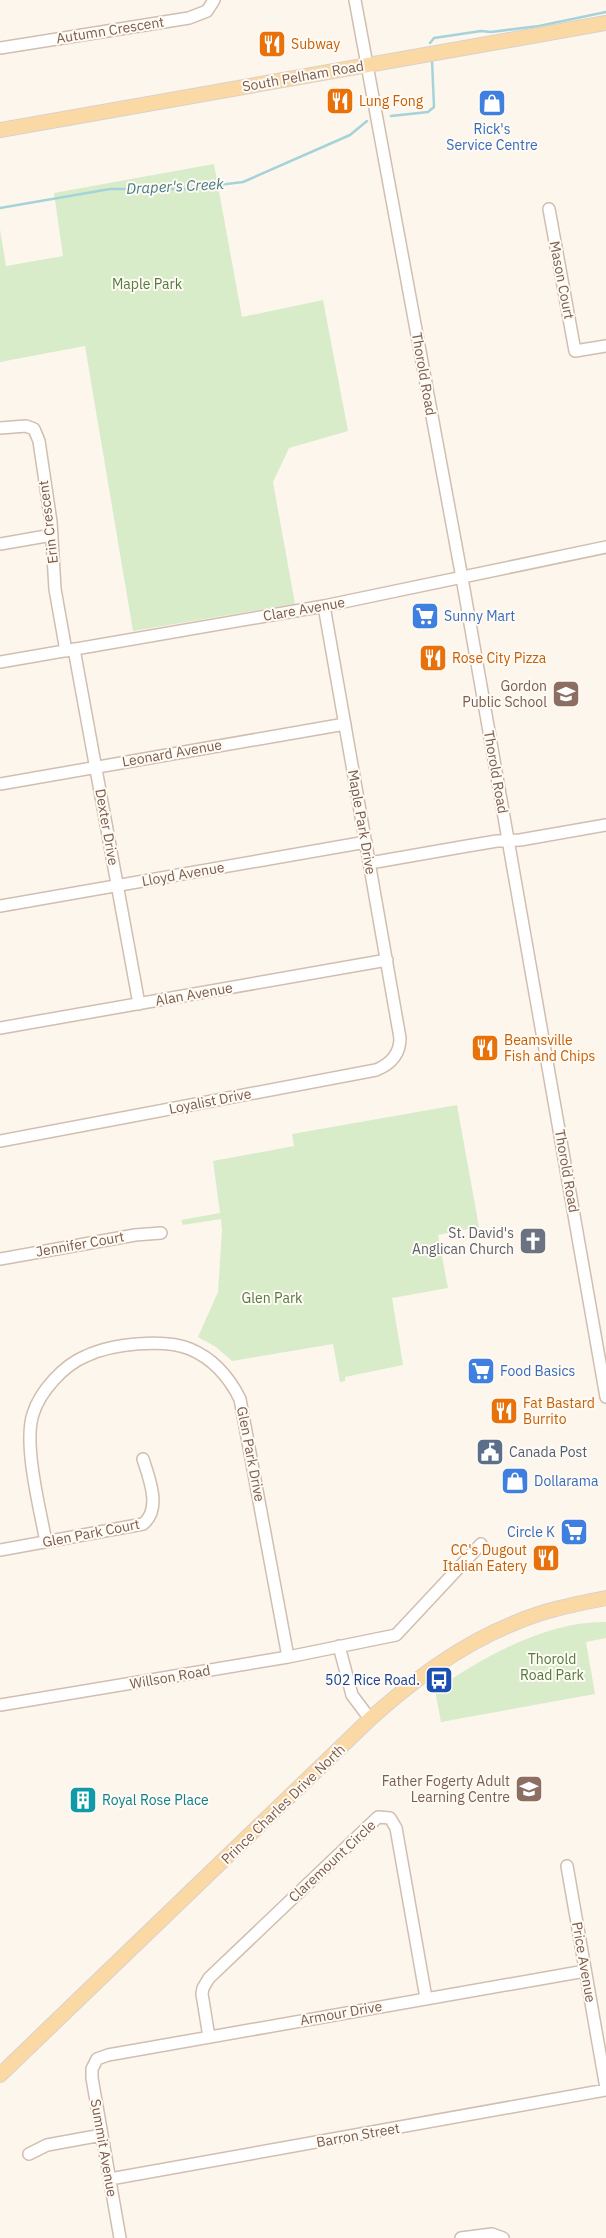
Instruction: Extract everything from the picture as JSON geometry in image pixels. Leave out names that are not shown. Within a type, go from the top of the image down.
[{"type":"main road","name":"South Pelham Road","points":[[0,130],[606,23]]},
{"type":"main road","points":[[564,1606],[606,1588]]},
{"type":"main road","name":"Prince Charles Drive North","points":[[0,2075],[370,1719],[420,1676],[452,1654],[518,1621],[564,1606],[606,1598]]},
{"type":"main road","points":[[564,1606],[606,1607]]},
{"type":"street","name":"Autumn Crescent","points":[[0,48],[189,18],[207,11],[214,0]]},
{"type":"street","name":"Thorold Road","points":[[355,0],[462,578],[606,1397]]},
{"type":"street","name":"Mason Court","points":[[549,209],[575,351],[606,346]]},
{"type":"street","name":"Erin Crescent","points":[[0,428],[26,426],[34,429],[39,441],[52,536],[55,589],[70,650]]},
{"type":"street","points":[[0,544],[52,536]]},
{"type":"street","name":"Clare Avenue","points":[[0,662],[324,606],[606,547]]},
{"type":"street","name":"Maple Park Drive","points":[[324,606],[400,1038]]},
{"type":"street","name":"Dexter Drive","points":[[70,650],[96,766],[139,1004]]},
{"type":"street","name":"Leonard Avenue","points":[[0,784],[345,724]]},
{"type":"street","points":[[370,863],[606,824]]},
{"type":"street","name":"Lloyd Avenue","points":[[0,906],[366,842]]},
{"type":"street","name":"Alan Avenue","points":[[0,1028],[387,960]]},
{"type":"street","name":"Loyalist Drive","points":[[0,1141],[376,1070],[394,1058],[400,1048],[400,1038]]},
{"type":"street","name":"Jennifer Court","points":[[0,1259],[135,1234],[161,1233]]},
{"type":"street","name":"Glen Park Drive","points":[[46,1542],[29,1436],[33,1413],[45,1392],[76,1361],[95,1352],[149,1342],[176,1344],[190,1348],[203,1355],[225,1374],[240,1399],[288,1657]]},
{"type":"street","name":"Glen Park Court","points":[[0,1550],[137,1526],[146,1522],[151,1514],[153,1504],[143,1459]]},
{"type":"street","name":"Willson Road","points":[[0,1706],[288,1657],[396,1635],[481,1544]]},
{"type":"street","points":[[339,1646],[352,1695],[370,1719]]},
{"type":"street","name":"Claremount Circle","points":[[209,2037],[202,1994],[209,1978],[378,1817],[390,1818],[396,1828],[426,1998]]},
{"type":"street","name":"Price Avenue","points":[[567,1866],[585,1970],[602,2038],[606,2089]]},
{"type":"street","name":"Armour Drive","points":[[97,2059],[108,2055],[585,1970]]},
{"type":"street","name":"Summit Avenue","points":[[97,2059],[92,2069],[120,2238]]},
{"type":"street","name":"Barron Street","points":[[110,2179],[606,2089]]},
{"type":"street","points":[[29,2154],[47,2145],[102,2135]]},
{"type":"street","points":[[460,2238],[492,2234],[503,2238]]},
{"type":"green space","name":"Maple Park","points":[[214,164],[242,317],[323,300],[348,431],[289,448],[273,482],[295,604],[133,631],[85,346],[0,362],[0,229],[6,266],[63,256],[54,193]]},
{"type":"green space","name":"Glen Park","points":[[457,1105],[479,1227],[438,1235],[448,1288],[392,1298],[403,1365],[345,1377],[345,1381],[340,1382],[333,1344],[232,1361],[216,1347],[198,1337],[218,1292],[221,1219],[183,1225],[181,1220],[220,1213],[213,1161],[294,1146],[292,1134]]},
{"type":"green space","name":"Thorold Road Park","points":[[606,1622],[606,1638],[586,1642],[595,1694],[441,1722],[435,1690],[474,1665],[538,1634],[583,1623]]},
{"type":"waterway","name":"Draper's Creek","points":[[430,43],[434,38],[481,31],[491,32],[539,26],[606,12]]},
{"type":"waterway","name":"Draper's Creek","points":[[391,116],[428,112],[434,107],[432,60]]},
{"type":"waterway","name":"Draper's Creek","points":[[0,208],[110,189],[186,189],[243,182],[350,135],[367,121]]},
{"type":"place","name":"Subway","points":[[272,44]]},
{"type":"place","name":"Lung Fong","points":[[340,101]]},
{"type":"place","name":"Rick's Service Centre","points":[[492,103]]},
{"type":"place","name":"Sunny Mart","points":[[425,616]]},
{"type":"place","name":"Rose City Pizza","points":[[433,658]]},
{"type":"place","name":"Gordon Public School","points":[[566,694]]},
{"type":"place","name":"Beamsville Fish and Chips","points":[[485,1048]]},
{"type":"place","name":"St. David's Anglican Church","points":[[533,1241]]},
{"type":"place","name":"Food Basics","points":[[481,1371]]},
{"type":"place","name":"Fat Bastard Burrito","points":[[504,1411]]},
{"type":"place","name":"Canada Post","points":[[490,1452]]},
{"type":"place","name":"Dollarama","points":[[515,1481]]},
{"type":"place","name":"Circle K","points":[[574,1532]]},
{"type":"place","name":"CC's Dugout Italian Eatery","points":[[546,1558]]},
{"type":"place","name":"502 Rice Road.","points":[[439,1680]]},
{"type":"place","name":"Father Fogerty Adult Learning Centre","points":[[529,1789]]},
{"type":"place","name":"Royal Rose Place","points":[[83,1800]]}]
